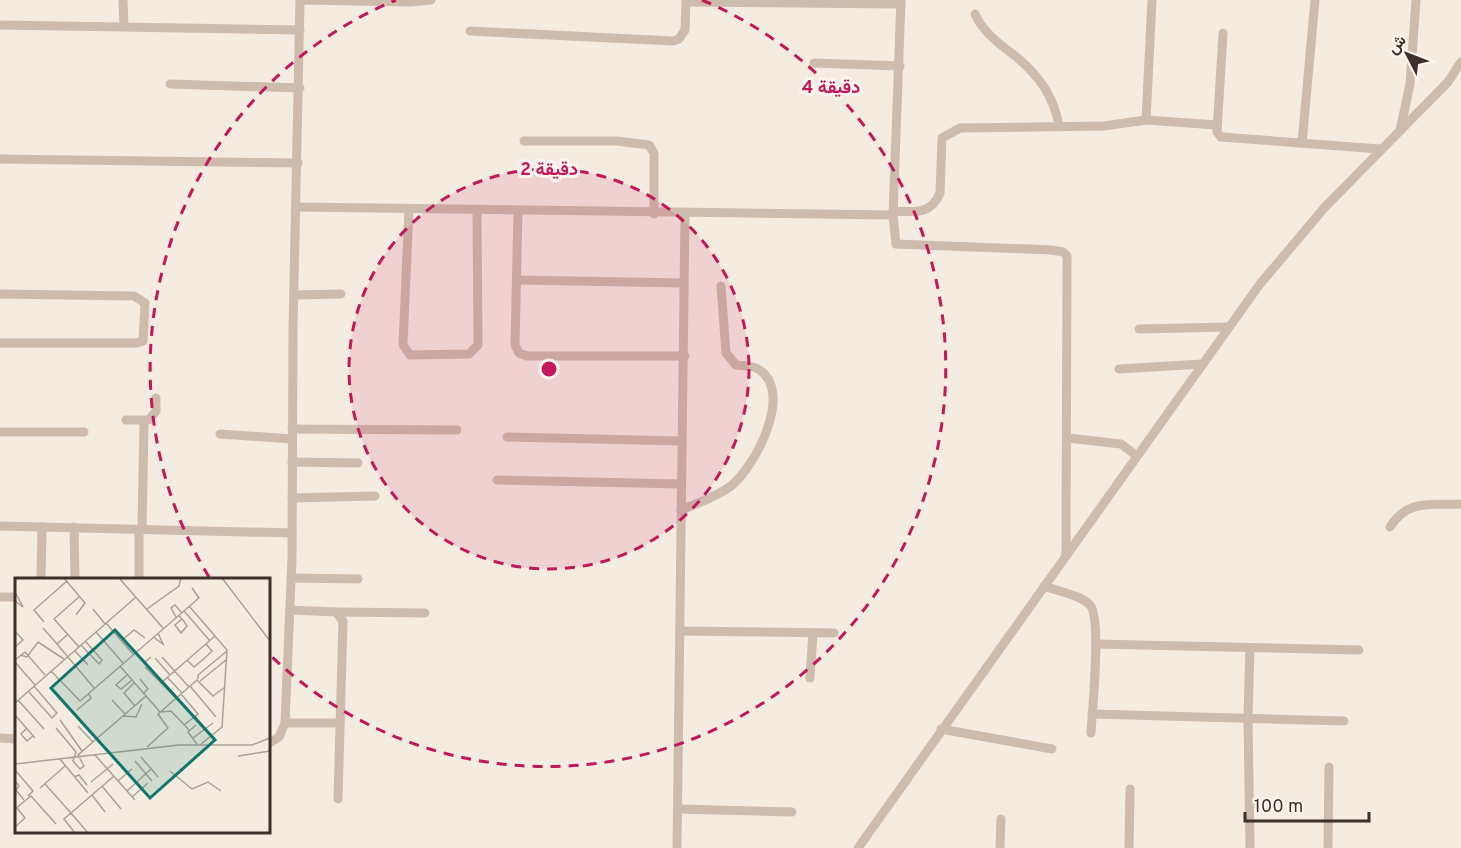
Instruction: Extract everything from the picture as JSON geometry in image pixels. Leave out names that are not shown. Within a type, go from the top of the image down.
[{"type":"street","points":[[123,0],[124,27]]},
{"type":"street","points":[[270,743],[279,737],[285,723],[292,578],[294,295],[298,207],[301,0],[431,0]]},
{"type":"street","points":[[1146,120],[1152,0]]},
{"type":"street","points":[[1302,143],[1315,0]]},
{"type":"street","points":[[1400,131],[1410,84],[1416,0]]},
{"type":"street","points":[[470,31],[674,40],[679,39],[685,30],[686,1],[901,2],[893,213],[894,241],[901,246],[1052,250],[1063,252],[1067,256],[1066,555]]},
{"type":"street","points":[[975,14],[982,28],[1031,70],[1042,84],[1054,103],[1059,125]]},
{"type":"street","points":[[0,25],[300,30]]},
{"type":"street","points":[[1223,33],[1217,132],[1221,137],[1380,149]]},
{"type":"street","points":[[858,848],[1228,327],[1293,245],[1380,149],[1448,82],[1461,62]]},
{"type":"street","points":[[814,63],[900,66]]},
{"type":"street","points":[[170,84],[300,88]]},
{"type":"street","points":[[298,207],[654,214],[924,211],[937,200],[940,193],[940,147],[942,138],[950,131],[981,127],[1111,125],[1146,120],[1218,125]]},
{"type":"street","points":[[524,141],[617,141],[649,145],[654,153],[654,214]]},
{"type":"street","points":[[0,159],[298,163]]},
{"type":"street","points":[[409,209],[403,345],[410,355],[469,354],[478,345],[477,210]]},
{"type":"street","points":[[518,211],[515,345],[519,352],[527,356],[685,356]]},
{"type":"street","points":[[677,848],[685,214]]},
{"type":"street","points":[[517,280],[684,283]]},
{"type":"street","points":[[681,510],[721,492],[741,476],[764,441],[771,416],[772,391],[764,373],[754,366],[736,365],[726,353],[721,286]]},
{"type":"street","points":[[0,294],[134,296],[145,303],[145,334],[143,341],[137,344],[0,343]]},
{"type":"street","points":[[294,295],[341,294]]},
{"type":"street","points":[[1139,330],[1228,327]]},
{"type":"street","points":[[1119,369],[1202,364]]},
{"type":"street","points":[[126,420],[144,421],[154,416],[156,398]]},
{"type":"street","points":[[139,578],[144,421]]},
{"type":"street","points":[[220,434],[457,429]]},
{"type":"street","points":[[0,432],[84,432]]},
{"type":"street","points":[[507,437],[682,441]]},
{"type":"street","points":[[1068,438],[1121,444],[1137,456]]},
{"type":"street","points":[[292,462],[358,463]]},
{"type":"street","points":[[497,480],[681,484]]},
{"type":"street","points":[[292,498],[375,496]]},
{"type":"street","points":[[1390,527],[1397,515],[1416,504],[1461,504]]},
{"type":"street","points":[[0,526],[292,533]]},
{"type":"street","points":[[41,578],[42,527]]},
{"type":"street","points":[[74,527],[75,578]]},
{"type":"street","points":[[292,578],[358,579]]},
{"type":"street","points":[[1044,586],[1083,601],[1092,607],[1096,644],[1090,733]]},
{"type":"street","points":[[290,610],[424,613]]},
{"type":"street","points":[[336,612],[343,621],[338,799]]},
{"type":"street","points":[[680,631],[834,633]]},
{"type":"street","points":[[810,678],[813,633]]},
{"type":"street","points":[[1096,644],[1359,650]]},
{"type":"street","points":[[1250,648],[1248,717],[1250,848]]},
{"type":"street","points":[[1092,714],[1344,721]]},
{"type":"street","points":[[285,723],[340,723]]},
{"type":"street","points":[[941,729],[1052,749]]},
{"type":"street","points":[[0,738],[15,739]]},
{"type":"street","points":[[1328,848],[1329,767]]},
{"type":"street","points":[[1129,848],[1130,789]]},
{"type":"street","points":[[679,809],[792,812]]},
{"type":"street","points":[[1000,848],[1001,819]]}]
